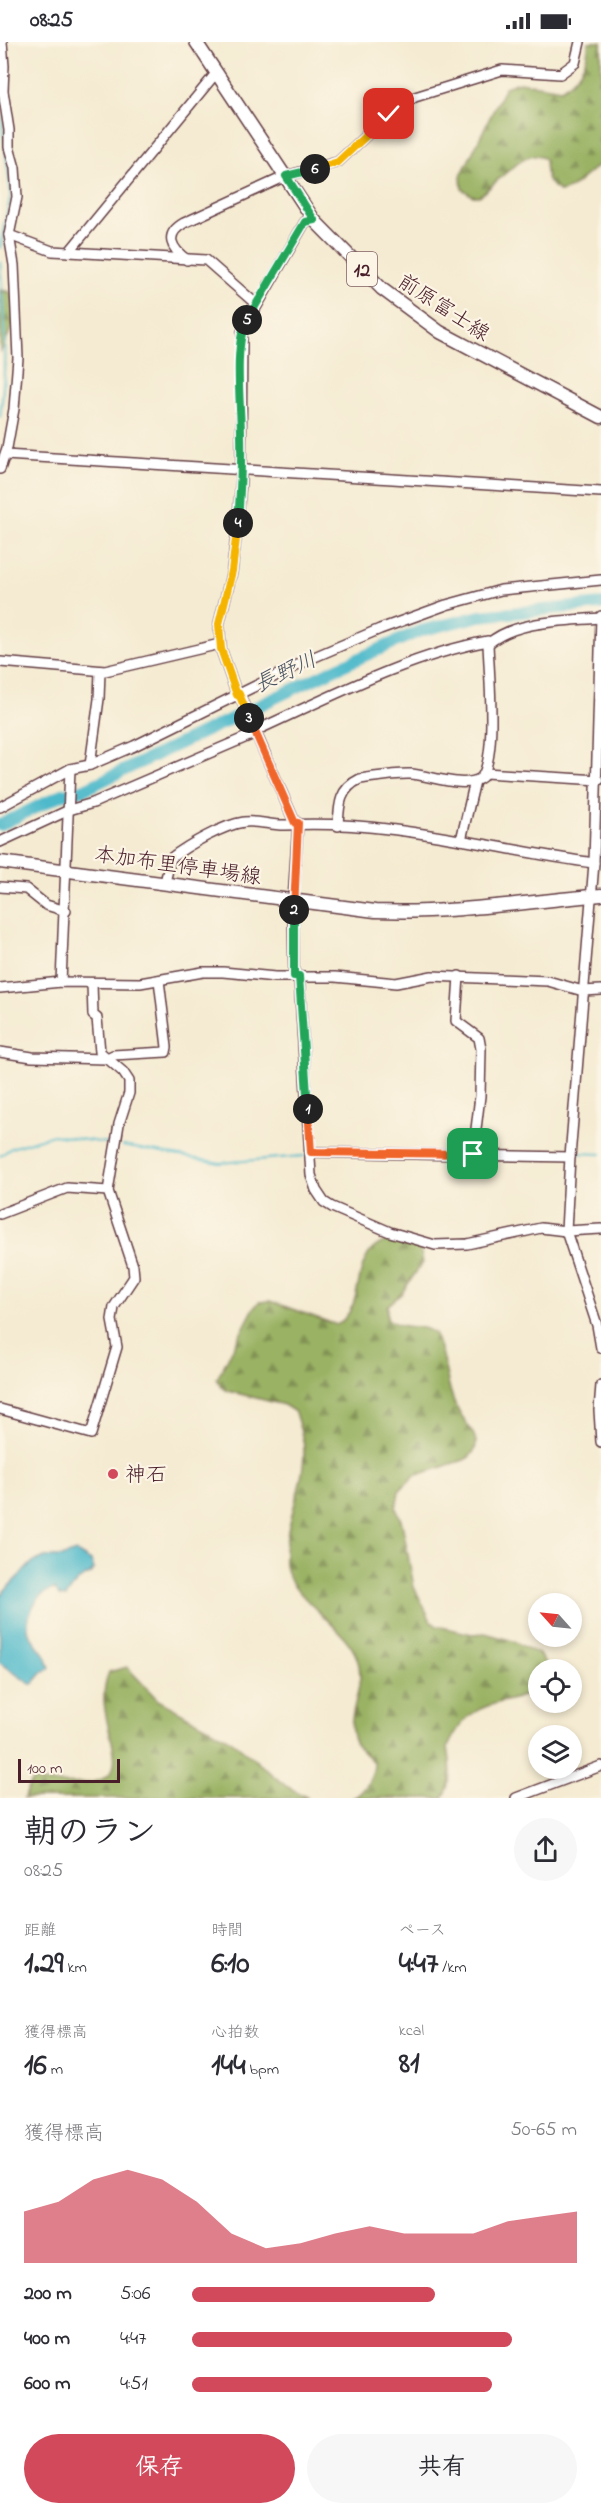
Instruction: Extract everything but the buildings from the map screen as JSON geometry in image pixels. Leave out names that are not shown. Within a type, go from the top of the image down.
[{"type":"main road","name":"前原富士線","points":[[198,42],[314,220],[382,289],[440,333],[601,417]]},
{"type":"main road","name":"本加布里停車場線","points":[[0,862],[165,882],[293,901],[410,912],[461,910],[596,895]]},
{"type":"street","points":[[0,470],[14,409],[18,358],[14,266],[9,235],[17,197],[15,168],[9,147],[9,130],[3,91],[2,42]]},
{"type":"street","points":[[187,260],[173,246],[173,235],[178,226],[286,176],[338,162],[389,114],[415,97],[502,70],[560,75],[575,63],[580,42]]},
{"type":"street","points":[[69,252],[217,72]]},
{"type":"street","points":[[314,220],[305,222],[244,326],[241,340],[241,471],[236,544],[219,624],[220,644],[239,695],[297,823],[293,901],[311,1174],[316,1190],[324,1202],[409,1238],[435,1245],[453,1245],[541,1228],[566,1231],[601,1229]]},
{"type":"street","points":[[9,235],[52,251],[206,260],[256,304]]},
{"type":"street","points":[[5,455],[601,492]]},
{"type":"street","points":[[0,807],[347,642],[446,605],[501,590],[601,580]]},
{"type":"street","points":[[488,644],[506,631],[555,621],[601,617],[594,863],[596,895],[583,991],[566,1231],[597,1325],[601,1348]]},
{"type":"street","points":[[0,842],[69,809],[93,803],[387,673],[466,645],[488,641],[490,738],[485,773],[475,781],[454,782],[411,774],[360,779],[353,782],[343,792],[338,826]]},
{"type":"street","points":[[0,662],[100,671],[220,644]]},
{"type":"street","points":[[90,765],[99,699],[100,671]]},
{"type":"street","points":[[62,982],[71,772]]},
{"type":"street","points":[[485,773],[598,780]]},
{"type":"street","points":[[461,840],[475,781]]},
{"type":"street","points":[[165,882],[171,858],[195,842],[244,822],[285,825],[297,823],[409,831],[532,855],[594,863]]},
{"type":"street","points":[[0,887],[26,888],[37,900],[66,911]]},
{"type":"street","points":[[0,988],[62,982],[159,980],[203,972],[396,983],[432,976],[459,976],[548,981],[583,991],[601,990]]},
{"type":"street","points":[[459,976],[456,1021],[479,1038],[481,1049],[480,1096],[473,1154]]},
{"type":"street","points":[[0,1052],[32,1057],[105,1059],[113,1055],[166,1052],[159,980]]},
{"type":"street","points":[[0,1409],[91,1434],[117,1347],[112,1320],[114,1307],[134,1273],[108,1191],[120,1124],[129,1093],[129,1081],[123,1072],[105,1059],[98,1044],[92,983]]},
{"type":"street","points":[[311,1152],[570,1157]]},
{"type":"street","points":[[0,1214],[67,1188],[108,1191]]},
{"type":"street","points":[[601,1386],[598,1410],[601,1442]]},
{"type":"street","points":[[516,1798],[601,1766]]},
{"type":"green space","points":[[588,42],[601,42],[601,163],[571,188],[561,192],[550,183],[545,160],[538,156],[521,161],[479,196],[473,196],[462,189],[461,176],[505,87],[519,82],[561,89],[573,80],[581,69],[587,56]]},
{"type":"green space","points":[[0,290],[10,292],[20,311],[0,353]]},
{"type":"green space","points":[[402,1238],[420,1249],[423,1262],[401,1294],[387,1306],[387,1319],[393,1323],[423,1328],[434,1333],[455,1404],[472,1431],[476,1442],[474,1450],[467,1459],[414,1476],[399,1491],[396,1508],[402,1523],[414,1587],[431,1621],[437,1626],[472,1634],[485,1633],[513,1641],[539,1654],[542,1659],[528,1659],[528,1694],[476,1711],[457,1730],[448,1747],[450,1780],[443,1798],[353,1798],[368,1783],[374,1763],[358,1747],[353,1737],[352,1716],[360,1681],[357,1658],[341,1634],[296,1588],[285,1565],[287,1537],[301,1480],[304,1452],[295,1412],[284,1405],[228,1391],[221,1387],[217,1379],[259,1302],[270,1301],[337,1325],[348,1315],[354,1302],[365,1261],[372,1250],[383,1242]]},
{"type":"green space","points":[[127,1667],[158,1700],[231,1740],[286,1786],[308,1798],[24,1798],[32,1781],[75,1784],[101,1780],[112,1770],[114,1755],[104,1695],[109,1672]]},
{"type":"water","points":[[76,1552],[91,1561],[94,1569],[77,1581],[66,1597],[59,1596],[55,1589],[43,1595],[30,1613],[29,1634],[47,1658],[50,1668],[42,1673],[32,1685],[0,1663],[0,1595],[33,1562],[45,1557],[61,1557]]},
{"type":"waterway","points":[[0,106],[11,193],[0,248]]},
{"type":"waterway","points":[[0,262],[5,358],[0,417]]},
{"type":"waterway","name":"長野川","points":[[0,825],[63,794],[83,790],[333,670],[420,631],[480,616],[601,604]]},
{"type":"waterway","points":[[0,1156],[11,1148],[53,1135],[112,1144]]},
{"type":"waterway","points":[[123,1146],[220,1163],[304,1156]]},
{"type":"waterway","points":[[574,1153],[601,1154]]},
{"type":"place","name":"神石","points":[[113,1474]]},
{"type":"route","points":[[389,114],[338,162],[286,176],[314,220],[305,222],[242,332],[240,356],[241,479],[236,544],[219,633],[221,649],[237,695],[239,694],[295,823],[298,823],[293,901],[294,976],[299,976],[311,1152],[473,1154]]}]
